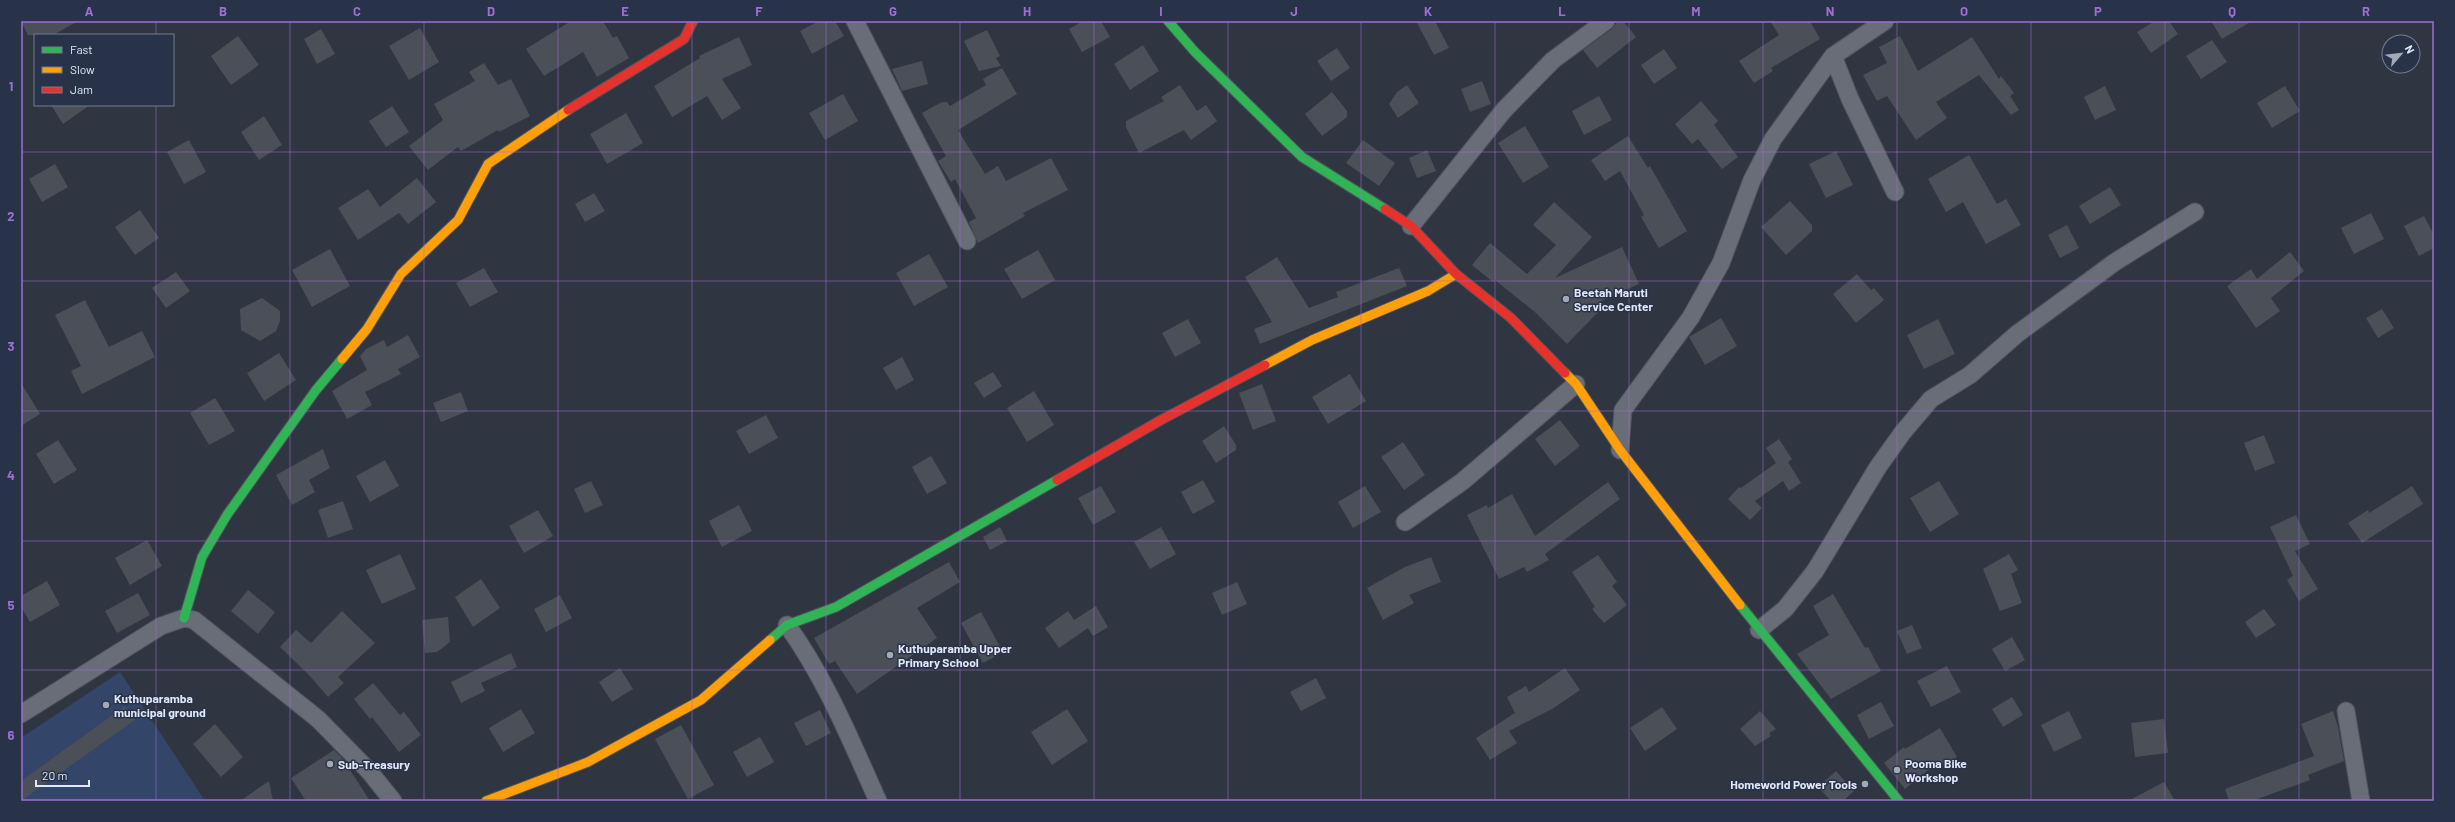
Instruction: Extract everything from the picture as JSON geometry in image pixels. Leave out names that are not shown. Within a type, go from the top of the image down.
[{"type":"street","points":[[184,618],[202,557],[227,515],[316,390],[367,329],[400,274],[458,220],[488,164],[599,90],[684,40],[693,21]]},
{"type":"street","points":[[856,21],[967,241]]},
{"type":"street","points":[[1168,21],[1195,52],[1302,157],[1411,226],[1456,274],[1511,318],[1576,384],[1620,450],[1759,630],[1887,789],[1899,801]]},
{"type":"street","points":[[1411,226],[1504,110],[1554,60],[1606,21]]},
{"type":"street","points":[[1620,450],[1623,410],[1691,317],[1721,263],[1752,180],[1773,139],[1833,56],[1885,21]]},
{"type":"street","points":[[1833,56],[1850,99],[1895,192]]},
{"type":"street","points":[[1759,630],[1785,609],[1815,571],[1878,467],[1903,432],[1931,399],[1970,375],[2017,334],[2115,262],[2195,212]]},
{"type":"street","points":[[486,801],[588,762],[701,700],[787,626],[836,607],[1161,420],[1305,343],[1428,290],[1456,274]]},
{"type":"street","points":[[1405,522],[1463,481],[1576,384]]},
{"type":"street","points":[[21,714],[162,626],[184,618],[194,620],[204,626],[318,719],[370,771],[392,801]]},
{"type":"street","points":[[787,626],[806,652],[840,714],[878,801]]},
{"type":"street","points":[[2346,711],[2361,801]]},
{"type":"shaded area","name":"Kuthuparamba municipal ground","points":[[120,672],[205,801],[21,801],[21,738]]},
{"type":"building","points":[[21,21],[78,21],[55,34],[28,35]]},
{"type":"building","points":[[571,21],[603,21],[613,38],[617,36],[629,58],[597,77],[583,52],[544,76],[526,49]]},
{"type":"building","points":[[819,21],[835,21],[844,36],[812,54],[800,31]]},
{"type":"building","points":[[1083,21],[1101,21],[1110,37],[1082,52],[1069,29]]},
{"type":"building","points":[[1416,21],[1435,21],[1449,48],[1434,55]]},
{"type":"building","points":[[1618,21],[1623,21],[1636,37],[1597,68],[1583,50],[1612,29]]},
{"type":"building","points":[[1770,21],[1810,21],[1820,39],[1771,68],[1773,71],[1754,83],[1739,61],[1779,35]]},
{"type":"building","points":[[2155,21],[2169,21],[2178,34],[2151,53],[2137,32]]},
{"type":"building","points":[[2211,21],[2252,21],[2222,39]]},
{"type":"building","points":[[420,28],[439,62],[409,80],[389,46]]},
{"type":"building","points":[[321,29],[335,54],[317,64],[304,39]]},
{"type":"building","points":[[987,30],[1000,56],[996,58],[1001,66],[979,71],[964,41]]},
{"type":"building","points":[[238,36],[259,65],[231,85],[211,56]]},
{"type":"building","points":[[1900,36],[1918,71],[1972,37],[1999,79],[2001,76],[2014,93],[2010,96],[2019,110],[2011,115],[1979,75],[1936,102],[1947,118],[1916,140],[1887,96],[1877,101],[1863,75],[1887,63],[1879,47]]},
{"type":"building","points":[[739,37],[752,65],[722,79],[741,108],[722,120],[707,96],[672,117],[654,86],[700,58],[699,56]]},
{"type":"building","points":[[2212,40],[2227,62],[2201,79],[2186,56]]},
{"type":"building","points":[[1143,45],[1159,71],[1130,90],[1114,64]]},
{"type":"building","points":[[1337,48],[1350,68],[1331,81],[1317,61]]},
{"type":"building","points":[[1664,49],[1677,68],[1654,84],[1641,65]]},
{"type":"building","points":[[922,61],[928,84],[902,91],[892,69]]},
{"type":"building","points":[[484,63],[498,85],[511,79],[530,116],[499,132],[498,130],[461,151],[458,147],[428,170],[409,146],[443,120],[434,104],[475,81],[469,72]]},
{"type":"building","points":[[1002,68],[1017,94],[958,130],[985,174],[998,166],[1006,181],[1051,158],[1068,190],[1023,213],[1025,216],[978,243],[969,222],[976,218],[955,179],[951,182],[938,161],[946,156],[922,113],[942,102],[947,102],[950,106],[986,85],[983,79]]},
{"type":"building","points":[[1482,81],[1491,104],[1470,112],[1461,89]]},
{"type":"building","points":[[1180,85],[1197,111],[1206,105],[1217,121],[1191,140],[1184,130],[1139,153],[1126,127],[1126,121],[1164,101],[1161,97]]},
{"type":"building","points":[[1407,85],[1419,103],[1398,118],[1389,104],[1397,92]]},
{"type":"building","points":[[2105,86],[2116,110],[2095,120],[2084,97]]},
{"type":"building","points":[[2285,86],[2300,111],[2272,128],[2257,103]]},
{"type":"building","points":[[1332,92],[1347,111],[1347,117],[1322,136],[1305,114]]},
{"type":"building","points":[[843,94],[858,121],[825,140],[809,113]]},
{"type":"building","points":[[1599,96],[1612,120],[1584,135],[1572,111]]},
{"type":"building","points":[[1701,101],[1718,121],[1714,125],[1738,157],[1722,169],[1698,139],[1692,144],[1675,124]]},
{"type":"building","points":[[52,106],[89,106],[63,124]]},
{"type":"building","points":[[392,106],[409,132],[386,147],[369,121]]},
{"type":"building","points":[[626,113],[643,143],[607,164],[590,134]]},
{"type":"building","points":[[264,116],[282,145],[259,160],[241,132]]},
{"type":"building","points":[[1525,126],[1549,167],[1523,183],[1498,143]]},
{"type":"building","points":[[1628,136],[1648,168],[1650,166],[1687,231],[1659,248],[1641,217],[1644,215],[1620,171],[1605,181],[1591,160]]},
{"type":"building","points":[[189,140],[206,172],[184,184],[167,152]]},
{"type":"building","points":[[1363,140],[1395,163],[1379,186],[1346,163]]},
{"type":"building","points":[[1427,150],[1436,171],[1417,178],[1409,158]]},
{"type":"building","points":[[1836,151],[1853,185],[1826,198],[1809,164]]},
{"type":"building","points":[[1969,155],[1997,204],[2006,199],[2021,225],[1986,244],[1963,202],[1946,212],[1928,179]]},
{"type":"building","points":[[55,164],[68,187],[42,202],[29,179]]},
{"type":"building","points":[[417,178],[436,202],[408,224],[399,213],[358,240],[338,208],[368,189],[380,207]]},
{"type":"building","points":[[2110,187],[2121,205],[2090,224],[2079,206]]},
{"type":"building","points":[[594,193],[605,211],[585,222],[575,204]]},
{"type":"building","points":[[1790,201],[1812,225],[1812,231],[1786,255],[1761,227]]},
{"type":"building","points":[[1554,202],[1592,237],[1555,278],[1622,247],[1639,284],[1599,302],[1604,306],[1567,344],[1536,313],[1495,280],[1493,282],[1472,265],[1490,243],[1527,274],[1556,245],[1533,225]]},
{"type":"building","points":[[140,210],[159,238],[135,255],[115,227]]},
{"type":"building","points":[[2371,213],[2384,239],[2354,254],[2341,228]]},
{"type":"building","points":[[2424,216],[2434,235],[2434,248],[2419,256],[2404,226]]},
{"type":"building","points":[[2067,225],[2079,248],[2060,258],[2048,235]]},
{"type":"building","points":[[330,249],[350,286],[312,307],[292,270]]},
{"type":"building","points":[[1038,250],[1055,280],[1022,299],[1004,269]]},
{"type":"building","points":[[2290,252],[2304,271],[2271,298],[2280,311],[2256,328],[2227,286],[2251,269],[2257,279]]},
{"type":"building","points":[[929,254],[948,287],[914,306],[896,273]]},
{"type":"building","points":[[1277,257],[1309,308],[1338,297],[1336,292],[1399,268],[1407,286],[1260,344],[1254,329],[1272,322],[1245,277]]},
{"type":"building","points":[[484,268],[498,292],[470,307],[456,283]]},
{"type":"building","points":[[176,272],[190,291],[166,308],[152,288]]},
{"type":"building","points":[[1857,274],[1871,290],[1874,288],[1884,300],[1856,323],[1833,294]]},
{"type":"building","points":[[262,298],[280,311],[280,321],[276,331],[260,341],[241,330],[240,309]]},
{"type":"building","points":[[85,300],[109,347],[142,331],[155,357],[82,394],[71,371],[81,366],[55,315]]},
{"type":"building","points":[[2382,309],[2394,328],[2378,338],[2366,318]]},
{"type":"building","points":[[1721,318],[1737,346],[1705,365],[1689,337]]},
{"type":"building","points":[[1188,319],[1201,343],[1175,357],[1162,333]]},
{"type":"building","points":[[1938,319],[1955,354],[1924,369],[1907,335]]},
{"type":"building","points":[[408,335],[420,357],[398,369],[401,374],[365,392],[372,405],[347,419],[332,391],[367,370],[360,356],[366,349],[384,340],[387,347]]},
{"type":"building","points":[[279,353],[296,380],[264,401],[247,373]]},
{"type":"building","points":[[902,357],[914,380],[896,390],[883,368]]},
{"type":"building","points":[[993,372],[1002,386],[984,398],[974,383]]},
{"type":"building","points":[[1350,374],[1366,401],[1328,424],[1312,397]]},
{"type":"building","points":[[21,383],[40,414],[21,426]]},
{"type":"building","points":[[1262,384],[1276,421],[1253,430],[1239,393]]},
{"type":"building","points":[[1034,391],[1054,425],[1027,442],[1007,408]]},
{"type":"building","points":[[461,392],[468,411],[441,422],[433,403]]},
{"type":"building","points":[[215,398],[235,431],[209,445],[190,413]]},
{"type":"building","points":[[766,415],[778,438],[749,454],[736,431]]},
{"type":"building","points":[[1560,420],[1580,446],[1555,466],[1535,439]]},
{"type":"building","points":[[1224,426],[1236,445],[1236,450],[1216,463],[1202,441]]},
{"type":"building","points":[[2264,435],[2275,463],[2255,471],[2244,443]]},
{"type":"building","points":[[1779,439],[1792,459],[1788,462],[1801,483],[1789,491],[1783,481],[1755,501],[1762,508],[1750,520],[1728,499],[1739,487],[1741,488],[1776,463],[1766,448]]},
{"type":"building","points":[[58,440],[77,470],[54,484],[36,454]]},
{"type":"building","points":[[1403,442],[1425,475],[1404,490],[1381,457]]},
{"type":"building","points":[[323,449],[330,468],[309,480],[315,492],[292,505],[276,475]]},
{"type":"building","points":[[931,456],[947,483],[927,494],[912,467]]},
{"type":"building","points":[[385,460],[399,486],[370,502],[356,476]]},
{"type":"building","points":[[1203,480],[1215,502],[1193,514],[1181,492]]},
{"type":"building","points":[[591,481],[603,505],[585,513],[574,489]]},
{"type":"building","points":[[1939,481],[1959,514],[1930,532],[1910,498]]},
{"type":"building","points":[[1608,482],[1620,499],[1545,554],[1549,560],[1527,572],[1524,567],[1499,579],[1467,515],[1487,505],[1488,508],[1512,494],[1535,536]]},
{"type":"building","points":[[1101,486],[1116,512],[1093,525],[1078,498]]},
{"type":"building","points":[[1365,486],[1381,512],[1353,528],[1338,502]]},
{"type":"building","points":[[2412,486],[2423,504],[2362,543],[2348,523],[2368,510],[2369,513]]},
{"type":"building","points":[[343,501],[353,529],[328,538],[318,510]]},
{"type":"building","points":[[739,505],[752,531],[722,547],[709,521]]},
{"type":"building","points":[[538,510],[553,536],[524,553],[509,526]]},
{"type":"building","points":[[2296,515],[2310,544],[2295,551],[2318,589],[2299,601],[2287,580],[2293,576],[2270,527]]},
{"type":"building","points":[[1000,527],[1007,541],[990,550],[983,537]]},
{"type":"building","points":[[1161,527],[1176,554],[1150,569],[1134,542]]},
{"type":"building","points":[[147,540],[162,566],[130,585],[115,558]]},
{"type":"building","points":[[400,554],[416,589],[382,604],[366,570]]},
{"type":"building","points":[[2009,554],[2018,570],[2011,574],[2022,603],[2000,611],[1983,569]]},
{"type":"building","points":[[1598,555],[1617,582],[1612,586],[1627,605],[1604,623],[1592,609],[1595,607],[1572,572]]},
{"type":"building","points":[[1431,557],[1441,582],[1409,595],[1414,603],[1383,620],[1367,588],[1405,567]]},
{"type":"building","points":[[949,562],[960,582],[917,608],[937,638],[857,694],[835,661],[829,664],[814,638]]},
{"type":"building","points":[[481,579],[500,608],[473,627],[455,597]]},
{"type":"building","points":[[47,581],[60,605],[30,622],[21,607],[21,596]]},
{"type":"building","points":[[1237,582],[1247,604],[1222,615],[1212,593]]},
{"type":"building","points":[[248,590],[275,612],[258,634],[231,611]]},
{"type":"building","points":[[138,593],[150,615],[117,633],[105,611]]},
{"type":"building","points":[[1833,594],[1865,648],[1868,647],[1881,671],[1831,699],[1797,654],[1829,635],[1813,606]]},
{"type":"building","points":[[560,595],[572,618],[546,632],[534,609]]},
{"type":"building","points":[[1096,606],[1108,627],[1093,636],[1088,628],[1059,648],[1045,628],[1068,611],[1074,620]]},
{"type":"building","points":[[2264,609],[2276,625],[2256,638],[2245,622]]},
{"type":"building","points":[[342,611],[375,643],[338,677],[344,683],[328,697],[309,675],[280,647],[296,630],[311,643]]},
{"type":"building","points":[[981,612],[1003,652],[983,663],[961,623]]},
{"type":"building","points":[[448,617],[450,642],[437,652],[425,653],[422,620]]},
{"type":"building","points":[[1912,625],[1922,648],[1907,654],[1897,631]]},
{"type":"building","points":[[2012,637],[2025,660],[2005,671],[1992,649]]},
{"type":"building","points":[[511,653],[517,667],[481,683],[485,691],[461,703],[451,682]]},
{"type":"building","points":[[1947,666],[1961,692],[1931,707],[1917,681]]},
{"type":"building","points":[[620,668],[633,689],[612,702],[599,682]]},
{"type":"building","points":[[1565,668],[1580,690],[1552,709],[1509,731],[1517,743],[1490,760],[1476,738],[1515,713],[1507,697],[1526,686],[1529,692]]},
{"type":"building","points":[[1316,678],[1326,698],[1301,711],[1290,692]]},
{"type":"building","points":[[373,683],[400,715],[404,712],[421,735],[399,752],[372,717],[370,719],[354,699]]},
{"type":"building","points":[[2012,697],[2023,715],[2003,727],[1992,709]]},
{"type":"building","points":[[1881,702],[1894,726],[1869,739],[1857,715]]},
{"type":"building","points":[[125,706],[135,720],[21,801],[21,781]]},
{"type":"building","points":[[1662,707],[1677,729],[1645,751],[1630,728]]},
{"type":"building","points":[[521,709],[535,733],[503,752],[489,728]]},
{"type":"building","points":[[1067,709],[1088,741],[1052,765],[1031,732]]},
{"type":"building","points":[[820,710],[831,733],[806,746],[794,723]]},
{"type":"building","points":[[1760,711],[1776,729],[1769,733],[1771,736],[1755,746],[1740,729]]},
{"type":"building","points":[[2069,711],[2082,738],[2054,752],[2041,725]]},
{"type":"building","points":[[2333,711],[2338,727],[2344,761],[2308,775],[2310,780],[2252,801],[2229,801],[2225,789],[2314,756],[2301,724]]},
{"type":"building","points":[[2164,719],[2168,753],[2135,757],[2131,723]]},
{"type":"building","points":[[215,724],[243,757],[221,777],[193,744]]},
{"type":"building","points":[[681,725],[714,785],[688,799],[655,739]]},
{"type":"building","points":[[1940,728],[1957,757],[1937,768],[1935,764],[1905,789],[1884,763],[1904,747],[1905,749]]},
{"type":"building","points":[[760,737],[774,762],[747,777],[733,752]]},
{"type":"building","name":"Sub-Treasury","points":[[334,750],[343,759],[370,801],[306,801],[291,778]]},
{"type":"building","points":[[1836,771],[1854,791],[1843,801],[1831,801],[1818,787]]},
{"type":"building","points":[[269,781],[273,801],[240,801]]},
{"type":"building","points":[[2164,782],[2175,801],[2128,801]]},
{"type":"traffic: fast","points":[[1168,21],[1195,52],[1302,157],[1385,209]]},
{"type":"traffic: fast","points":[[184,618],[202,557],[227,515],[316,390],[342,359]]},
{"type":"traffic: fast","points":[[770,640],[787,625],[836,607],[1057,480]]},
{"type":"traffic: fast","points":[[1740,605],[1899,801]]},
{"type":"traffic: slow","points":[[342,359],[367,329],[401,274],[458,220],[488,164],[568,110]]},
{"type":"traffic: slow","points":[[1265,365],[1312,340],[1428,291],[1456,274]]},
{"type":"traffic: slow","points":[[1565,373],[1576,384],[1620,450],[1740,605]]},
{"type":"traffic: slow","points":[[486,801],[588,762],[701,700],[770,640]]},
{"type":"traffic: jam","points":[[568,110],[684,39],[693,21]]},
{"type":"traffic: jam","points":[[1385,209],[1411,226],[1456,274],[1511,318],[1565,373]]},
{"type":"traffic: jam","points":[[1057,480],[1161,420],[1265,365]]},
{"type":"place","name":"Beetah Maruti Service Center","points":[[1566,299]]},
{"type":"place","name":"Kuthuparamba Upper Primary School","points":[[890,655]]},
{"type":"place","name":"Kuthuparamba municipal ground","points":[[106,705]]},
{"type":"place","name":"Sub-Treasury","points":[[330,764]]},
{"type":"place","name":"Pooma Bike Workshop","points":[[1897,770]]},
{"type":"place","name":"Homeworld Power Tools","points":[[1865,784]]}]
